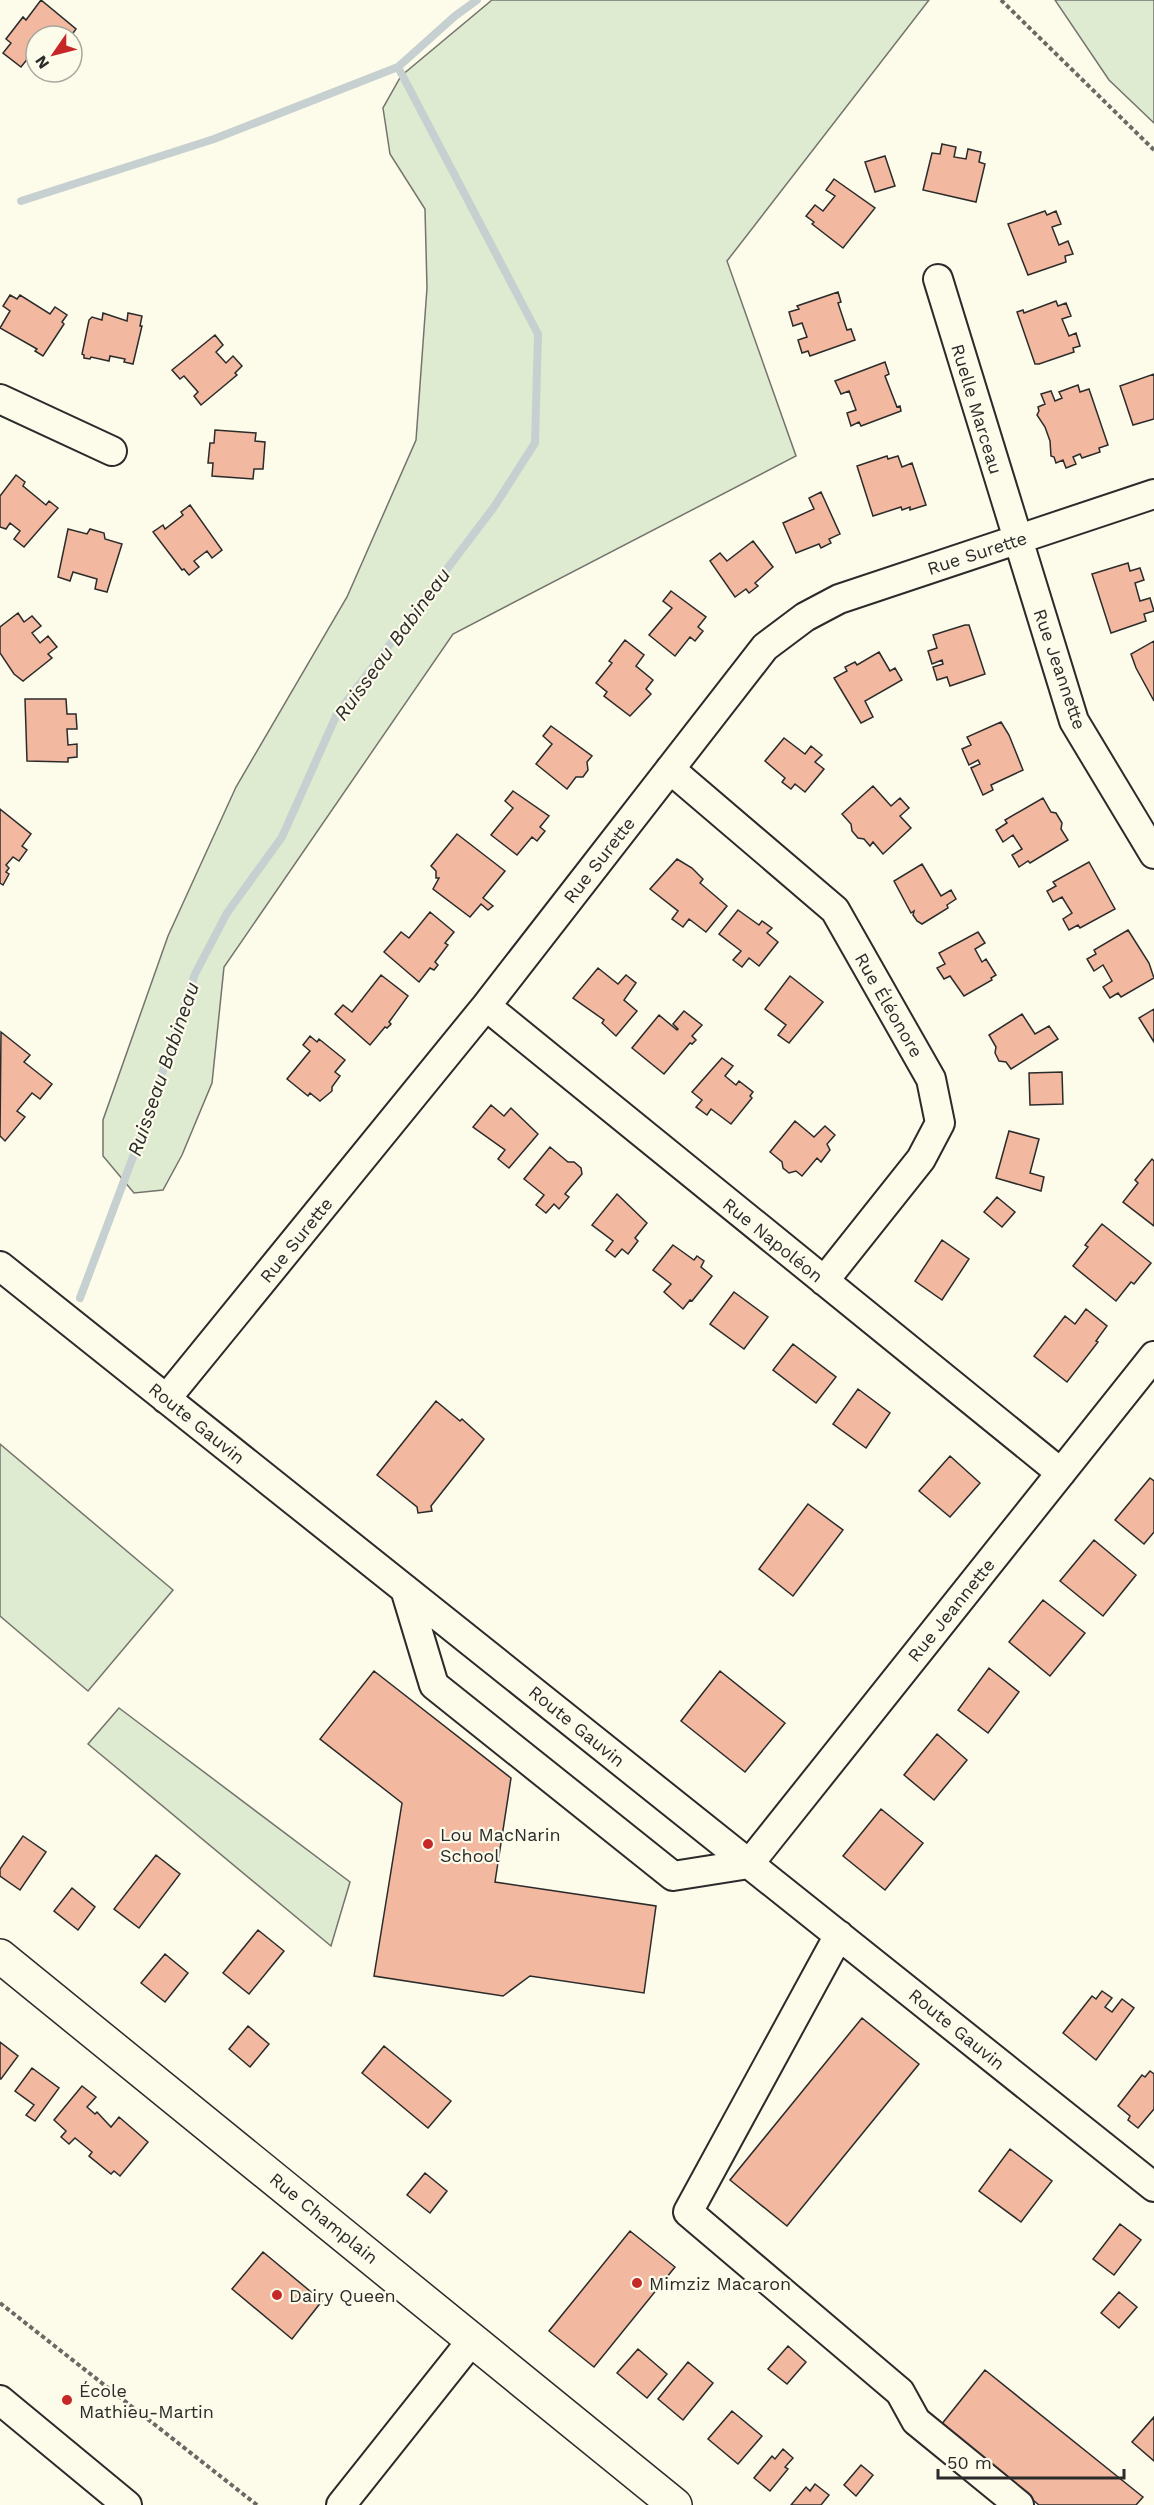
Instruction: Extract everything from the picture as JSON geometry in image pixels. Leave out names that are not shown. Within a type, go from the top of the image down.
[{"type":"main road","name":"Rue Champlain","points":[[0,1956],[675,2505]]},
{"type":"street","name":"Ruelle Marceau","points":[[938,279],[1016,539]]},
{"type":"street","points":[[0,399],[112,451]]},
{"type":"street","name":"Rue Surette","points":[[166,1399],[486,1006],[765,647],[805,616],[839,599],[1154,494]]},
{"type":"street","name":"Rue Jeannette","points":[[1016,539],[1074,721],[1154,854]]},
{"type":"street","name":"Rue Éléonore","points":[[670,769],[835,910],[931,1079],[940,1123],[921,1159],[824,1281]]},
{"type":"street","name":"Rue Napoléon","points":[[486,1006],[1060,1473]]},
{"type":"street","name":"Route Gauvin","points":[[0,1266],[1154,2187]]},
{"type":"street","name":"Rue Jeannette","points":[[749,1863],[1154,1356]]},
{"type":"street","points":[[405,1589],[434,1685],[452,1700],[673,1876],[749,1863]]},
{"type":"street","points":[[839,1935],[688,2212],[900,2392],[916,2421],[1019,2505]]},
{"type":"street","points":[[341,2505],[473,2339]]},
{"type":"street","points":[[0,2400],[127,2505]]},
{"type":"path","points":[[1001,0],[1154,150]]},
{"type":"path","points":[[0,2303],[257,2505]]},
{"type":"green space","points":[[492,0],[929,0],[727,261],[796,456],[453,634],[224,967],[212,1083],[182,1155],[163,1190],[134,1193],[103,1156],[103,1120],[168,936],[236,787],[347,597],[416,440],[427,288],[425,209],[390,154],[383,108],[401,76]]},
{"type":"green space","points":[[1055,0],[1154,0],[1154,123],[1109,80]]},
{"type":"green space","points":[[0,1444],[173,1590],[88,1691],[0,1616]]},
{"type":"green space","points":[[119,1708],[350,1882],[331,1946],[88,1744]]},
{"type":"building","points":[[41,0],[70,24],[24,24],[24,63],[21,67],[3,53],[11,43],[6,39],[23,17],[26,20]]},
{"type":"building","points":[[942,144],[956,147],[954,157],[966,159],[968,149],[981,152],[979,162],[985,164],[976,202],[923,190],[932,153],[940,154]]},
{"type":"building","points":[[885,156],[895,186],[875,192],[865,162]]},
{"type":"building","points":[[834,179],[875,208],[843,248],[812,224],[814,222],[806,216],[815,205],[823,211],[835,196],[826,190]]},
{"type":"building","points":[[1045,211],[1047,215],[1056,211],[1061,224],[1052,227],[1059,245],[1068,241],[1073,254],[1065,256],[1066,262],[1028,275],[1008,224]]},
{"type":"building","points":[[838,292],[841,302],[838,303],[847,330],[851,329],[855,340],[810,356],[808,351],[802,353],[798,340],[807,337],[802,323],[793,326],[789,312],[799,309],[797,306]]},
{"type":"building","points":[[10,295],[17,299],[20,295],[50,314],[55,307],[67,315],[62,322],[64,324],[43,356],[35,351],[37,349],[0,328],[10,311],[3,306]]},
{"type":"building","points":[[1056,301],[1058,306],[1066,303],[1071,316],[1062,319],[1069,336],[1076,333],[1080,346],[1073,348],[1074,352],[1035,364],[1017,312],[1023,310],[1024,313]]},
{"type":"building","points":[[103,313],[127,321],[128,313],[142,316],[140,326],[142,326],[133,364],[124,362],[125,359],[110,356],[109,361],[91,357],[90,359],[84,358],[82,354],[89,320],[92,317],[102,320]]},
{"type":"building","points":[[215,335],[223,345],[216,352],[226,363],[233,356],[242,366],[235,373],[237,375],[201,405],[194,396],[198,392],[184,376],[180,379],[172,370]]},
{"type":"building","points":[[885,362],[889,374],[885,376],[897,407],[900,406],[901,411],[861,426],[859,422],[851,426],[847,413],[856,410],[849,391],[841,394],[835,381]]},
{"type":"building","points":[[1154,374],[1154,419],[1133,425],[1120,386]]},
{"type":"building","points":[[1078,385],[1080,392],[1089,389],[1108,445],[1099,448],[1100,452],[1082,458],[1080,454],[1073,457],[1076,464],[1066,468],[1063,460],[1056,463],[1054,457],[1051,456],[1050,441],[1037,415],[1038,407],[1045,404],[1041,394],[1051,391],[1055,401],[1062,398],[1059,392]]},
{"type":"building","points":[[215,430],[256,433],[255,441],[265,442],[263,469],[254,469],[253,479],[212,476],[213,463],[208,463],[210,443],[214,443]]},
{"type":"building","points":[[887,456],[888,459],[898,456],[902,467],[912,463],[926,505],[910,510],[910,507],[902,510],[901,507],[873,516],[857,466]]},
{"type":"building","points":[[16,475],[25,482],[23,486],[46,505],[49,501],[58,508],[24,547],[14,539],[20,531],[10,523],[6,529],[0,527],[0,496]]},
{"type":"building","points":[[821,492],[840,534],[829,539],[831,543],[821,548],[819,544],[796,553],[783,523],[814,509],[809,498]]},
{"type":"building","points":[[190,505],[222,550],[212,558],[207,551],[194,561],[199,567],[189,575],[184,569],[182,570],[153,532],[163,525],[165,529],[183,515],[181,512]]},
{"type":"building","points":[[68,529],[87,534],[90,529],[104,533],[105,539],[122,544],[107,592],[95,589],[97,579],[73,572],[70,581],[58,577]]},
{"type":"building","points":[[753,541],[773,567],[755,583],[758,586],[749,593],[746,589],[735,597],[710,561],[720,553],[727,561]]},
{"type":"building","points":[[1128,563],[1130,571],[1140,568],[1144,580],[1135,583],[1140,601],[1150,598],[1154,611],[1144,614],[1146,621],[1111,633],[1092,574]]},
{"type":"building","points":[[671,591],[706,617],[698,627],[703,631],[695,641],[690,637],[675,656],[649,635],[672,608],[663,601]]},
{"type":"building","points":[[18,613],[24,622],[32,616],[41,626],[32,633],[40,643],[48,636],[57,647],[48,654],[52,658],[23,681],[14,674],[0,653],[0,627]]},
{"type":"building","points":[[969,625],[985,674],[950,686],[947,677],[937,680],[933,667],[943,664],[942,660],[932,664],[928,651],[937,648],[933,635]]},
{"type":"building","points":[[625,640],[644,655],[636,666],[653,680],[646,689],[651,694],[630,716],[604,696],[607,692],[596,683],[612,663],[609,661]]},
{"type":"building","points":[[1154,641],[1154,701],[1131,654]]},
{"type":"building","points":[[879,652],[890,671],[895,668],[902,680],[865,701],[873,717],[861,723],[834,678],[847,671],[845,667],[855,662],[857,665]]},
{"type":"building","points":[[25,699],[66,699],[67,714],[76,714],[77,729],[67,729],[68,745],[77,744],[77,757],[68,758],[68,762],[27,761]]},
{"type":"building","points":[[1001,722],[1009,735],[1023,770],[991,785],[993,790],[983,795],[971,768],[980,764],[978,760],[969,765],[962,749],[971,745],[967,737]]},
{"type":"building","points":[[551,726],[592,756],[587,762],[588,770],[583,777],[576,777],[567,789],[536,764],[552,744],[543,736]]},
{"type":"building","points":[[784,738],[805,754],[811,746],[822,755],[815,762],[824,769],[805,792],[795,784],[791,789],[782,782],[785,778],[765,761]]},
{"type":"building","points":[[873,786],[891,806],[900,798],[909,808],[900,816],[911,828],[883,854],[873,842],[870,846],[864,839],[858,838],[852,831],[851,824],[842,814]]},
{"type":"building","points":[[513,791],[549,816],[540,827],[545,831],[537,841],[532,837],[517,855],[491,835],[513,808],[505,801]]},
{"type":"building","points":[[1043,798],[1051,812],[1056,813],[1062,823],[1061,829],[1068,840],[1030,863],[1028,861],[1019,867],[1012,855],[1022,849],[1013,835],[1003,842],[996,830],[1007,823],[1005,820]]},
{"type":"building","points":[[0,809],[31,834],[22,846],[27,850],[19,861],[13,857],[6,865],[9,868],[6,872],[9,874],[3,885],[0,883]]},
{"type":"building","points":[[457,834],[505,871],[483,898],[493,906],[488,910],[481,904],[470,917],[433,889],[439,878],[436,878],[436,871],[431,866]]},
{"type":"building","points":[[677,859],[692,868],[703,879],[700,883],[727,906],[706,932],[689,919],[683,927],[672,919],[678,911],[650,889]]},
{"type":"building","points":[[1089,862],[1115,909],[1080,928],[1078,925],[1069,930],[1063,919],[1072,913],[1062,897],[1053,902],[1047,891],[1056,886],[1053,882]]},
{"type":"building","points":[[922,864],[941,896],[951,890],[956,899],[947,905],[948,908],[922,924],[913,915],[914,911],[911,913],[894,881]]},
{"type":"building","points":[[738,910],[759,925],[762,921],[772,928],[767,933],[778,942],[759,966],[749,958],[742,967],[733,960],[741,951],[719,934]]},
{"type":"building","points":[[430,912],[454,932],[445,943],[448,945],[435,962],[438,965],[434,970],[430,968],[419,982],[384,952],[401,932],[409,938]]},
{"type":"building","points":[[1128,930],[1149,963],[1154,978],[1121,997],[1118,993],[1110,998],[1103,987],[1112,981],[1103,965],[1094,971],[1087,959],[1096,954],[1094,950]]},
{"type":"building","points":[[978,932],[985,943],[975,949],[982,962],[986,959],[996,975],[991,978],[992,980],[964,996],[950,976],[944,979],[937,968],[945,964],[939,953]]},
{"type":"building","points":[[598,968],[618,984],[626,975],[636,983],[624,1000],[637,1011],[616,1036],[602,1023],[604,1020],[573,998]]},
{"type":"building","points":[[381,975],[408,996],[389,1022],[391,1024],[385,1027],[370,1045],[335,1014],[343,1005],[352,1012]]},
{"type":"building","points":[[790,976],[823,1002],[789,1043],[778,1035],[786,1025],[765,1009]]},
{"type":"building","points":[[1154,1009],[1154,1042],[1139,1018]]},
{"type":"building","points":[[684,1011],[702,1025],[692,1036],[696,1040],[690,1043],[664,1074],[632,1048],[659,1015],[677,1030],[673,1024]]},
{"type":"building","points":[[1022,1014],[1035,1034],[1049,1026],[1058,1039],[1011,1069],[1006,1062],[999,1061],[995,1053],[996,1047],[989,1035]]},
{"type":"building","points":[[1,1032],[30,1055],[24,1062],[52,1084],[40,1099],[32,1093],[17,1111],[25,1117],[5,1141],[0,1136]]},
{"type":"building","points":[[310,1036],[317,1042],[319,1039],[345,1060],[335,1072],[340,1076],[332,1087],[332,1091],[320,1101],[310,1093],[308,1096],[287,1079],[310,1051],[303,1045]]},
{"type":"building","points":[[722,1058],[733,1066],[725,1076],[736,1085],[739,1081],[753,1092],[750,1096],[752,1098],[731,1124],[711,1109],[707,1115],[696,1107],[702,1100],[692,1092]]},
{"type":"building","points":[[1062,1072],[1063,1104],[1030,1105],[1029,1073]]},
{"type":"building","points":[[491,1105],[504,1116],[511,1108],[538,1134],[509,1168],[498,1159],[505,1150],[473,1127]]},
{"type":"building","points":[[795,1121],[814,1137],[825,1126],[835,1135],[827,1144],[830,1150],[821,1162],[817,1158],[802,1176],[796,1171],[789,1173],[783,1168],[782,1162],[770,1152]]},
{"type":"building","points":[[1009,1131],[1039,1139],[1030,1173],[1044,1177],[1041,1191],[996,1178]]},
{"type":"building","points":[[550,1147],[568,1162],[574,1162],[581,1168],[582,1174],[565,1194],[569,1197],[559,1209],[554,1204],[546,1213],[536,1205],[544,1195],[524,1179]]},
{"type":"building","points":[[1152,1159],[1154,1161],[1154,1226],[1123,1202],[1138,1183],[1135,1180]]},
{"type":"building","points":[[617,1194],[647,1223],[635,1238],[638,1241],[628,1254],[622,1249],[615,1257],[606,1250],[613,1241],[592,1225]]},
{"type":"building","points":[[997,1197],[1015,1212],[1002,1227],[984,1212]]},
{"type":"building","points":[[1102,1224],[1151,1263],[1134,1284],[1131,1282],[1116,1301],[1073,1266],[1088,1247],[1085,1245]]},
{"type":"building","points":[[942,1240],[969,1259],[942,1300],[915,1281]]},
{"type":"building","points":[[673,1245],[694,1260],[697,1256],[704,1261],[701,1267],[712,1276],[683,1309],[664,1292],[671,1284],[653,1270]]},
{"type":"building","points":[[734,1292],[768,1317],[744,1349],[710,1324]]},
{"type":"building","points":[[1086,1309],[1107,1326],[1096,1341],[1098,1342],[1067,1382],[1034,1356],[1065,1316],[1075,1324]]},
{"type":"building","points":[[793,1344],[836,1377],[816,1403],[773,1370]]},
{"type":"building","points":[[858,1389],[890,1413],[866,1448],[833,1424]]},
{"type":"building","points":[[436,1401],[460,1421],[462,1419],[484,1439],[431,1506],[432,1511],[418,1513],[417,1507],[377,1475]]},
{"type":"building","points":[[950,1456],[980,1483],[950,1517],[919,1491]]},
{"type":"building","points":[[1150,1478],[1154,1481],[1154,1532],[1144,1544],[1115,1520]]},
{"type":"building","points":[[808,1504],[843,1530],[793,1596],[759,1569]]},
{"type":"building","points":[[1094,1540],[1136,1575],[1103,1616],[1060,1581]]},
{"type":"building","points":[[1043,1600],[1085,1633],[1050,1676],[1009,1642]]},
{"type":"building","points":[[989,1668],[1019,1692],[988,1733],[958,1710]]},
{"type":"building","name":"Lou MacNarin School","points":[[374,1671],[511,1778],[495,1882],[656,1906],[644,1993],[530,1976],[503,1996],[374,1976],[402,1803],[320,1739]]},
{"type":"building","points":[[720,1671],[785,1723],[745,1772],[681,1721]]},
{"type":"building","points":[[937,1734],[967,1760],[934,1800],[904,1775]]},
{"type":"building","points":[[881,1809],[923,1843],[885,1890],[843,1856]]},
{"type":"building","points":[[23,1836],[46,1852],[20,1890],[0,1876],[0,1869]]},
{"type":"building","points":[[156,1855],[180,1874],[139,1928],[114,1909]]},
{"type":"building","points":[[72,1888],[95,1907],[78,1930],[54,1911]]},
{"type":"building","points":[[258,1930],[284,1951],[249,1994],[223,1973]]},
{"type":"building","points":[[165,1954],[188,1973],[165,2002],[141,1983]]},
{"type":"building","points":[[1102,1991],[1112,1998],[1105,2007],[1112,2012],[1122,1999],[1134,2008],[1096,2060],[1063,2033],[1092,1996],[1096,1999]]},
{"type":"building","points":[[862,2018],[919,2064],[787,2226],[730,2180]]},
{"type":"building","points":[[248,2026],[269,2044],[250,2067],[229,2049]]},
{"type":"building","points":[[0,2042],[18,2056],[1,2079],[0,2079]]},
{"type":"building","points":[[384,2046],[451,2101],[428,2128],[362,2073]]},
{"type":"building","points":[[32,2068],[59,2088],[35,2121],[26,2115],[34,2105],[15,2091]]},
{"type":"building","points":[[1150,2071],[1154,2074],[1154,2109],[1138,2128],[1128,2120],[1130,2116],[1118,2106],[1142,2075],[1145,2077]]},
{"type":"building","points":[[82,2086],[96,2097],[87,2107],[95,2114],[97,2112],[111,2127],[119,2117],[148,2142],[120,2176],[114,2171],[111,2174],[89,2156],[92,2152],[75,2138],[69,2144],[61,2137],[66,2131],[54,2120]]},
{"type":"building","points":[[1010,2149],[1052,2181],[1021,2222],[979,2191]]},
{"type":"building","points":[[425,2173],[447,2191],[430,2213],[407,2195]]},
{"type":"building","points":[[1120,2224],[1141,2240],[1114,2275],[1093,2259]]},
{"type":"building","points":[[630,2231],[675,2267],[594,2367],[549,2331]]},
{"type":"building","name":"Dairy Queen","points":[[263,2252],[322,2301],[292,2339],[232,2289]]},
{"type":"building","points":[[1119,2292],[1137,2307],[1119,2328],[1101,2313]]},
{"type":"building","points":[[788,2346],[806,2362],[787,2384],[768,2369]]},
{"type":"building","points":[[638,2349],[667,2374],[647,2398],[617,2373]]},
{"type":"building","points":[[688,2362],[713,2383],[683,2420],[658,2399]]},
{"type":"building","points":[[985,2370],[1143,2497],[1136,2505],[1039,2505],[941,2425]]},
{"type":"building","points":[[732,2411],[762,2436],[738,2464],[708,2439]]},
{"type":"building","points":[[1154,2417],[1154,2461],[1132,2442]]},
{"type":"building","points":[[783,2449],[793,2458],[785,2467],[788,2469],[770,2491],[754,2478],[772,2456],[775,2459]]},
{"type":"building","points":[[861,2465],[873,2475],[856,2496],[844,2485]]},
{"type":"building","points":[[815,2484],[829,2495],[821,2505],[791,2505],[806,2487],[810,2491]]},
{"type":"waterway","points":[[21,201],[214,139],[398,67],[455,16],[477,0]]},
{"type":"waterway","name":"Ruisseau Babineau","points":[[80,1298],[145,1125],[195,974],[227,913],[282,837],[337,714],[494,507],[535,443],[538,334],[398,67]]},
{"type":"place","name":"Lou MacNarin School","points":[[428,1844]]},
{"type":"place","name":"Mimziz Macaron","points":[[637,2283]]},
{"type":"place","name":"Dairy Queen","points":[[277,2295]]},
{"type":"place","name":"École Mathieu-Martin","points":[[67,2400]]}]
